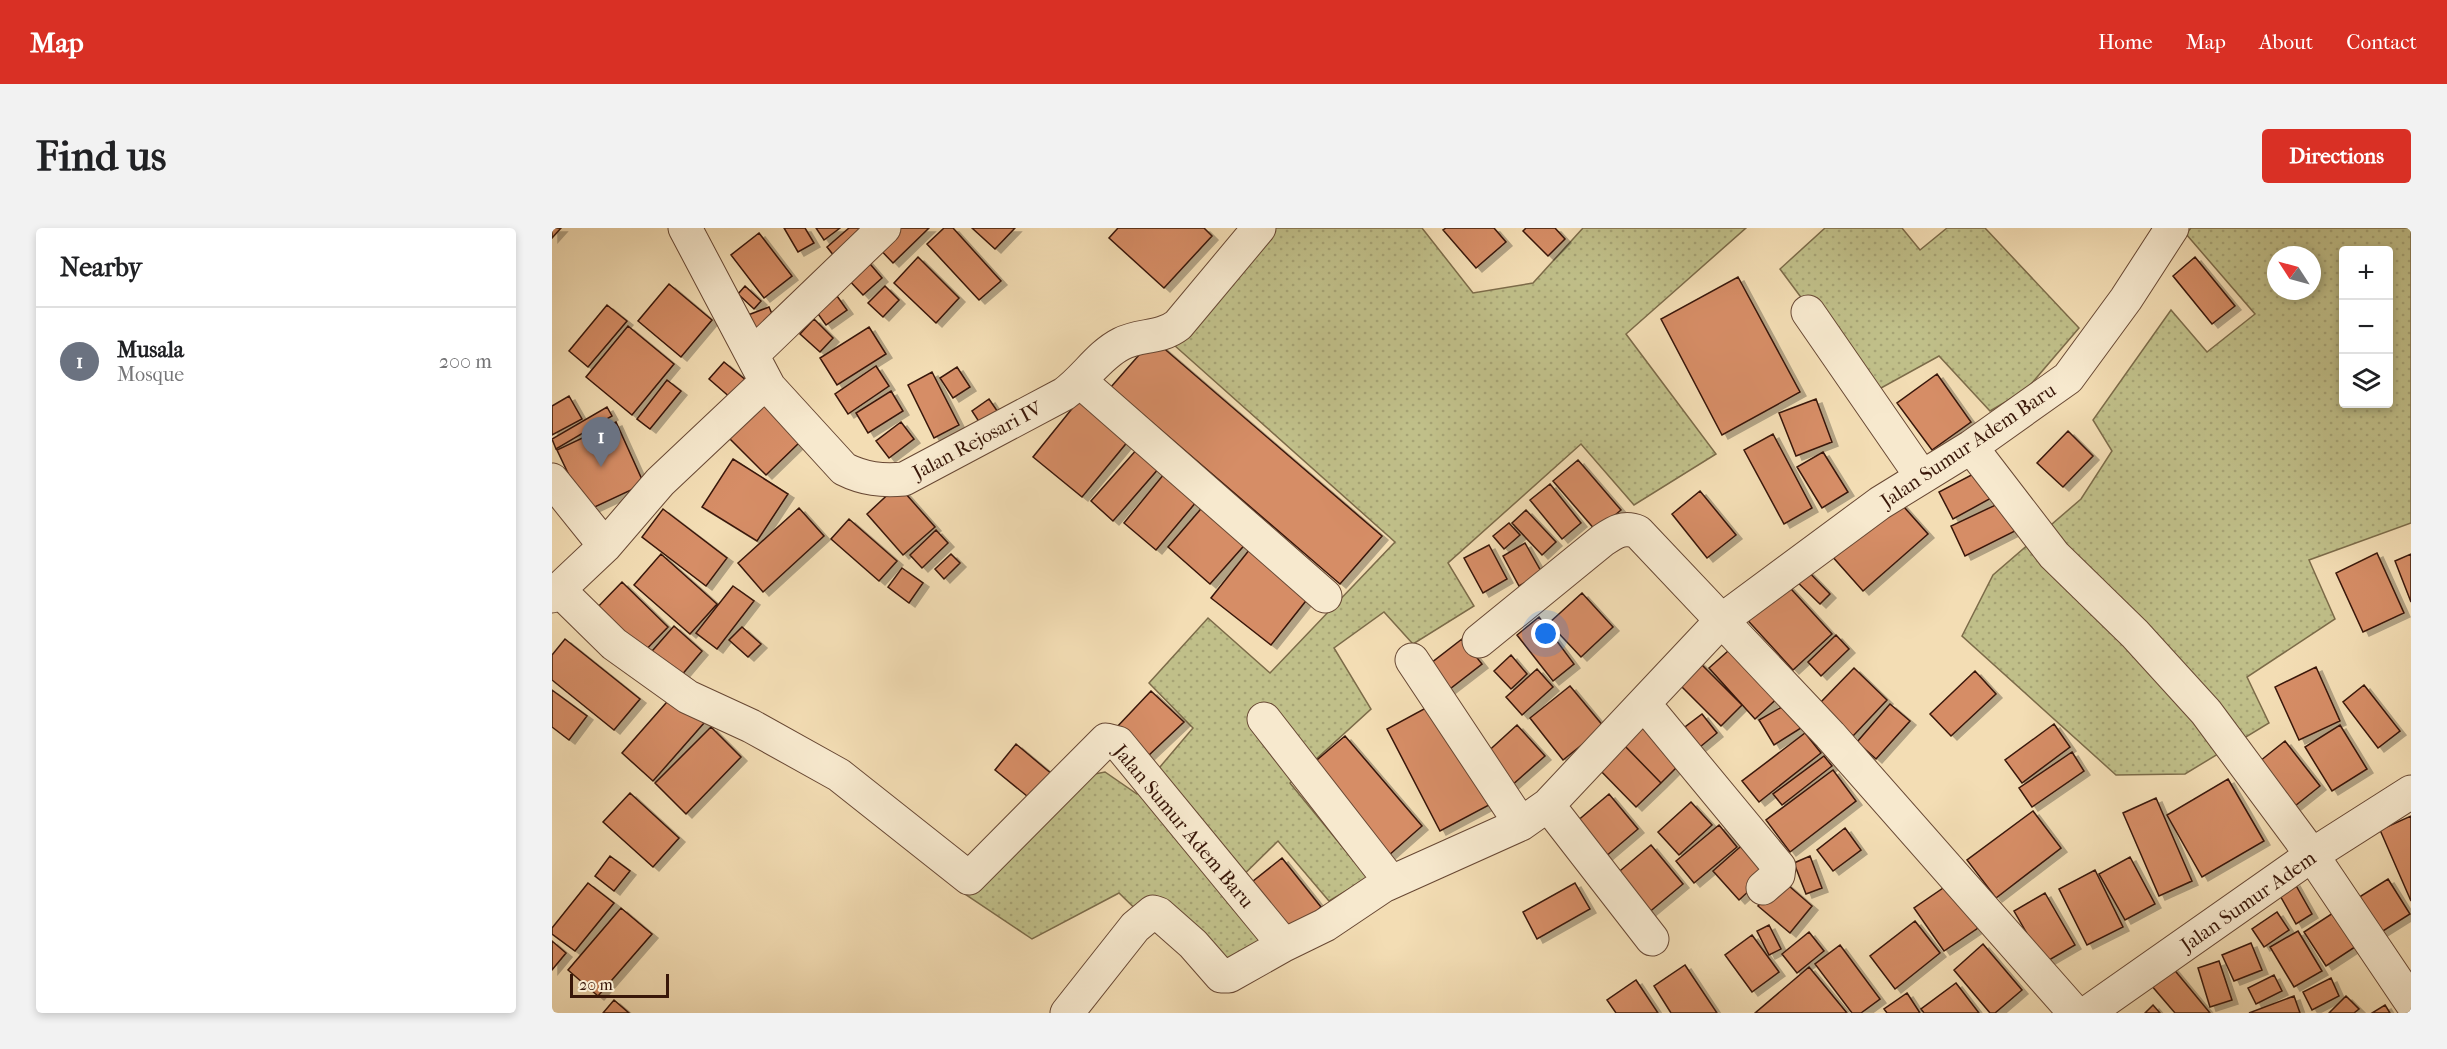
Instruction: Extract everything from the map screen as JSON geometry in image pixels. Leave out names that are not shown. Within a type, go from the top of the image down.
[{"type":"street","name":"Jalan Rejosari IV","points":[[685,228],[760,368],[844,469],[858,476],[885,480],[904,478],[1064,394],[1081,382],[1118,345],[1132,339],[1169,333],[1259,228]]},
{"type":"street","points":[[555,593],[605,546],[884,228]]},
{"type":"street","name":"Jalan Sumur Adem Baru","points":[[555,593],[614,644],[688,697],[751,726],[839,775],[969,878],[974,876],[1106,740],[1112,740],[1284,945],[1325,925],[1391,882],[1521,824],[1548,805],[1645,705],[1722,620],[1880,503],[1971,447],[2068,378],[2126,299],[2172,228]]},
{"type":"street","points":[[1808,312],[1923,477]]},
{"type":"street","points":[[1081,382],[1325,596]]},
{"type":"street","points":[[1971,447],[2054,555],[2134,634],[2206,712],[2312,855],[2411,1002]]},
{"type":"street","points":[[552,480],[605,546]]},
{"type":"street","points":[[1479,640],[1603,540],[1619,530],[1630,528],[1649,542],[1830,735],[2075,1013]]},
{"type":"street","points":[[1412,660],[1521,824]]},
{"type":"street","points":[[1645,705],[1779,867],[1778,875],[1763,888]]},
{"type":"street","points":[[1264,719],[1391,882]]},
{"type":"street","name":"Jalan Sumur Adem","points":[[2087,1013],[2312,855],[2411,792]]},
{"type":"street","points":[[1548,805],[1652,939]]},
{"type":"street","points":[[1067,1013],[1135,927],[1153,912],[1159,914],[1193,944],[1221,976],[1228,976],[1284,945]]},
{"type":"shaded area","points":[[1274,228],[1422,228],[1473,293],[1533,283],[1583,228],[1746,228],[1626,334],[1716,454],[1634,505],[1581,444],[1448,563],[1474,606],[1413,644],[1384,612],[1334,648],[1371,709],[1290,783],[1368,878],[1329,901],[1278,841],[1227,891],[1269,950],[1203,975],[1119,893],[1032,939],[959,890],[1064,780],[1105,772],[1137,794],[1193,728],[1149,683],[1208,618],[1270,673],[1395,542],[1174,345]]},
{"type":"shaded area","points":[[1825,228],[1902,228],[1920,250],[1947,228],[1985,228],[2079,328],[2026,390],[1990,411],[1939,356],[1872,393],[1780,269]]},
{"type":"shaded area","points":[[2191,228],[2411,228],[2411,523],[2309,560],[2335,619],[2247,677],[2269,723],[2185,774],[2116,775],[1962,636],[1993,575],[2081,499],[2112,451],[2093,420],[2171,310],[2207,352],[2255,314],[2186,234]]},
{"type":"building","points":[[552,228],[561,228],[552,238]]},
{"type":"building","points":[[784,228],[805,228],[814,243],[798,252]]},
{"type":"building","points":[[816,228],[840,228],[824,240]]},
{"type":"building","points":[[849,228],[859,228],[867,238],[838,261],[827,247]]},
{"type":"building","points":[[889,228],[929,228],[893,263],[874,243]]},
{"type":"building","points":[[944,228],[953,228],[1001,281],[979,300],[927,244]]},
{"type":"building","points":[[972,228],[1015,228],[995,249]]},
{"type":"building","points":[[1118,228],[1204,228],[1212,236],[1164,288],[1109,238]]},
{"type":"building","points":[[1446,228],[1494,228],[1506,242],[1476,268],[1443,230]]},
{"type":"building","points":[[1526,228],[1555,228],[1565,239],[1548,256],[1523,231]]},
{"type":"building","points":[[759,233],[792,276],[764,298],[731,255]]},
{"type":"building","points":[[918,257],[959,298],[936,323],[894,283]]},
{"type":"building","points":[[2195,257],[2235,306],[2212,324],[2173,276]]},
{"type":"building","points":[[865,258],[882,278],[863,295],[845,276]]},
{"type":"building","points":[[1738,277],[1800,392],[1722,435],[1661,319]]},
{"type":"building","points":[[669,284],[712,320],[681,357],[638,321]]},
{"type":"building","points":[[745,286],[761,301],[754,309],[738,294]]},
{"type":"building","points":[[885,286],[899,300],[883,317],[868,303]]},
{"type":"building","points":[[837,296],[847,310],[826,325],[816,311]]},
{"type":"building","points":[[607,305],[627,321],[588,367],[569,351]]},
{"type":"building","points":[[769,307],[777,325],[755,334],[748,315]]},
{"type":"building","points":[[814,319],[833,338],[820,352],[800,334]]},
{"type":"building","points":[[628,326],[674,364],[632,415],[586,377]]},
{"type":"building","points":[[869,327],[886,354],[837,385],[820,358]]},
{"type":"building","points":[[1153,339],[1382,536],[1340,584],[1111,387]]},
{"type":"building","points":[[724,362],[747,381],[732,399],[709,379]]},
{"type":"building","points":[[876,366],[889,386],[848,414],[835,394]]},
{"type":"building","points":[[957,367],[970,387],[953,398],[940,378]]},
{"type":"building","points":[[932,372],[959,425],[934,438],[908,385]]},
{"type":"building","points":[[1937,374],[1971,422],[1932,450],[1897,403]]},
{"type":"building","points":[[667,380],[681,391],[650,429],[637,419]]},
{"type":"building","points":[[891,391],[903,411],[868,433],[856,413]]},
{"type":"building","points":[[569,396],[582,419],[552,435],[552,406]]},
{"type":"building","points":[[989,399],[1002,418],[985,431],[972,411]]},
{"type":"building","points":[[1816,399],[1832,442],[1796,456],[1779,413]]},
{"type":"building","points":[[759,400],[800,442],[766,475],[725,434]]},
{"type":"building","points":[[1079,400],[1129,440],[1082,497],[1033,457]]},
{"type":"building","points":[[607,407],[612,416],[556,449],[552,439]]},
{"type":"building","points":[[616,422],[644,484],[586,511],[557,450]]},
{"type":"building","points":[[901,422],[914,439],[889,458],[876,441]]},
{"type":"building","points":[[2068,431],[2093,456],[2063,487],[2037,463]]},
{"type":"building","points":[[1773,434],[1812,508],[1784,524],[1744,450]]},
{"type":"building","points":[[1138,448],[1160,467],[1113,521],[1091,501]]},
{"type":"building","points":[[1823,452],[1848,492],[1822,508],[1797,467]]},
{"type":"building","points":[[733,459],[788,494],[757,541],[702,507]]},
{"type":"building","points":[[1578,460],[1621,510],[1596,531],[1553,481]]},
{"type":"building","points":[[1979,471],[1993,497],[1953,519],[1939,492]]},
{"type":"building","points":[[1164,474],[1197,501],[1156,550],[1124,523]]},
{"type":"building","points":[[1550,484],[1581,523],[1562,539],[1530,500]]},
{"type":"building","points":[[898,485],[935,527],[903,555],[867,514]]},
{"type":"building","points":[[1700,491],[1736,535],[1707,558],[1672,514]]},
{"type":"building","points":[[1896,498],[1928,534],[1863,591],[1831,555]]},
{"type":"building","points":[[2004,501],[2017,530],[1965,556],[1951,526]]},
{"type":"building","points":[[1206,503],[1249,540],[1210,584],[1168,547]]},
{"type":"building","points":[[799,508],[824,536],[763,592],[738,563]]},
{"type":"building","points":[[663,509],[727,558],[706,586],[642,537]]},
{"type":"building","points":[[1526,510],[1556,542],[1542,555],[1512,523]]},
{"type":"building","points":[[849,519],[897,561],[879,581],[831,539]]},
{"type":"building","points":[[1509,523],[1520,535],[1504,549],[1493,536]]},
{"type":"building","points":[[936,530],[948,543],[922,568],[910,555]]},
{"type":"building","points":[[1525,543],[1542,573],[1519,586],[1503,556]]},
{"type":"building","points":[[1489,545],[1507,579],[1483,593],[1464,558]]},
{"type":"building","points":[[1250,549],[1309,597],[1271,645],[1211,598]]},
{"type":"building","points":[[2377,553],[2404,613],[2363,632],[2336,573]]},
{"type":"building","points":[[661,554],[717,604],[690,634],[634,585]]},
{"type":"building","points":[[951,554],[960,563],[944,579],[935,569]]},
{"type":"building","points":[[2411,554],[2411,602],[2395,561]]},
{"type":"building","points":[[1801,564],[1830,594],[1820,604],[1790,575]]},
{"type":"building","points":[[902,568],[923,583],[909,603],[888,587]]},
{"type":"building","points":[[1782,579],[1832,634],[1793,670],[1742,614]]},
{"type":"building","points":[[622,582],[668,627],[638,658],[592,613]]},
{"type":"building","points":[[733,586],[754,601],[717,649],[696,633]]},
{"type":"building","points":[[1582,593],[1613,627],[1581,657],[1549,623]]},
{"type":"building","points":[[1539,617],[1574,664],[1553,681],[1517,635]]},
{"type":"building","points":[[674,626],[702,651],[675,683],[646,658]]},
{"type":"building","points":[[742,627],[761,644],[748,657],[729,640]]},
{"type":"building","points":[[1836,635],[1849,649],[1821,676],[1808,662]]},
{"type":"building","points":[[565,639],[640,699],[614,730],[552,680],[552,655]]},
{"type":"building","points":[[1462,639],[1482,664],[1446,692],[1426,667]]},
{"type":"building","points":[[1737,643],[1782,694],[1755,719],[1709,668]]},
{"type":"building","points":[[1511,655],[1527,674],[1511,689],[1494,671]]},
{"type":"building","points":[[1695,658],[1742,705],[1721,726],[1674,679]]},
{"type":"building","points":[[2316,667],[2340,721],[2299,740],[2275,687]]},
{"type":"building","points":[[1854,668],[1887,700],[1853,736],[1819,704]]},
{"type":"building","points":[[1537,669],[1553,687],[1522,715],[1506,697]]},
{"type":"building","points":[[1975,671],[1996,694],[1951,736],[1930,714]]},
{"type":"building","points":[[2364,685],[2400,731],[2378,748],[2343,702]]},
{"type":"building","points":[[1570,686],[1604,727],[1563,760],[1530,718]]},
{"type":"building","points":[[552,690],[587,716],[569,740],[552,727]]},
{"type":"building","points":[[1151,691],[1184,722],[1148,756],[1116,728]]},
{"type":"building","points":[[673,695],[704,723],[653,781],[622,753]]},
{"type":"building","points":[[1435,703],[1489,805],[1440,831],[1387,729]]},
{"type":"building","points":[[1787,704],[1801,728],[1774,745],[1759,720]]},
{"type":"building","points":[[1890,704],[1910,721],[1876,759],[1857,742]]},
{"type":"building","points":[[1702,714],[1717,733],[1700,747],[1685,727]]},
{"type":"building","points":[[1649,716],[1687,757],[1661,783],[1622,743]]},
{"type":"building","points":[[2054,724],[2070,747],[2022,783],[2005,760]]},
{"type":"building","points":[[1517,725],[1545,756],[1510,787],[1483,756]]},
{"type":"building","points":[[2340,725],[2367,769],[2332,791],[2305,747]]},
{"type":"building","points":[[711,727],[741,757],[686,814],[655,783]]},
{"type":"building","points":[[1805,733],[1821,753],[1759,802],[1742,781]]},
{"type":"building","points":[[1345,736],[1422,826],[1388,856],[1311,765]]},
{"type":"building","points":[[2285,741],[2320,786],[2295,806],[2260,761]]},
{"type":"building","points":[[1622,743],[1661,783],[1636,807],[1597,767]]},
{"type":"building","points":[[1016,744],[1059,780],[1038,805],[995,770]]},
{"type":"building","points":[[2072,752],[2084,771],[2032,807],[2019,788]]},
{"type":"building","points":[[1824,756],[1832,766],[1782,805],[1773,794]]},
{"type":"building","points":[[1833,770],[1856,801],[1790,852],[1766,820]]},
{"type":"building","points":[[2228,779],[2264,841],[2202,877],[2167,815]]},
{"type":"building","points":[[630,793],[679,838],[653,867],[603,822]]},
{"type":"building","points":[[1609,794],[1638,829],[1598,863],[1569,828]]},
{"type":"building","points":[[2156,798],[2192,881],[2159,896],[2123,813]]},
{"type":"building","points":[[1691,802],[1712,825],[1679,855],[1658,832]]},
{"type":"building","points":[[2033,811],[2061,848],[1996,898],[1967,860]]},
{"type":"building","points":[[2411,816],[2411,901],[2380,830]]},
{"type":"building","points":[[1719,825],[1737,847],[1694,883],[1676,861]]},
{"type":"building","points":[[1845,828],[1861,850],[1833,871],[1817,850]]},
{"type":"building","points":[[1748,840],[1773,869],[1739,900],[1713,871]]},
{"type":"building","points":[[1651,845],[1683,884],[1641,919],[1609,880]]},
{"type":"building","points":[[610,856],[630,871],[614,891],[595,876]]},
{"type":"building","points":[[1810,856],[1822,888],[1806,894],[1794,863]]},
{"type":"building","points":[[2130,857],[2155,904],[2125,920],[2099,874]]},
{"type":"building","points":[[1282,858],[1321,907],[1283,939],[1243,889]]},
{"type":"building","points":[[2095,870],[2123,927],[2087,945],[2059,889]]},
{"type":"building","points":[[1781,879],[1812,906],[1790,933],[1758,906]]},
{"type":"building","points":[[2388,879],[2410,914],[2375,936],[2353,901]]},
{"type":"building","points":[[2294,882],[2312,914],[2296,924],[2278,892]]},
{"type":"building","points":[[588,883],[614,903],[575,951],[552,934],[552,928]]},
{"type":"building","points":[[1575,883],[1590,909],[1537,939],[1523,912]]},
{"type":"building","points":[[1949,884],[1978,928],[1944,951],[1914,908]]},
{"type":"building","points":[[2045,893],[2075,945],[2044,963],[2014,911]]},
{"type":"building","points":[[621,908],[652,934],[598,996],[568,970]]},
{"type":"building","points":[[2336,911],[2358,945],[2326,966],[2304,932]]},
{"type":"building","points":[[2277,912],[2289,930],[2264,947],[2252,929]]},
{"type":"building","points":[[1915,921],[1940,953],[1895,989],[1870,956]]},
{"type":"building","points":[[1769,925],[1781,949],[1769,955],[1757,931]]},
{"type":"building","points":[[2298,931],[2322,971],[2294,987],[2270,947]]},
{"type":"building","points":[[1809,932],[1824,951],[1797,973],[1782,954]]},
{"type":"building","points":[[1752,935],[1779,972],[1752,992],[1725,955]]},
{"type":"building","points":[[552,941],[566,953],[552,970]]},
{"type":"building","points":[[2251,943],[2262,970],[2234,981],[2222,955]]},
{"type":"building","points":[[1983,944],[2022,990],[1995,1013],[1990,1013],[1954,970]]},
{"type":"building","points":[[1840,945],[1880,999],[1861,1013],[1852,1013],[1815,964]]},
{"type":"building","points":[[2219,961],[2232,1000],[2210,1007],[2198,968]]},
{"type":"building","points":[[1685,965],[1717,1013],[1671,1013],[1654,986]]},
{"type":"building","points":[[1809,967],[1847,1013],[1755,1013]]},
{"type":"building","points":[[2172,967],[2210,1013],[2175,1013],[2151,985]]},
{"type":"building","points":[[2274,975],[2282,991],[2256,1004],[2248,988]]},
{"type":"building","points":[[2331,978],[2339,996],[2312,1010],[2303,992]]},
{"type":"building","points":[[1636,980],[1658,1013],[1616,1013],[1607,1000]]},
{"type":"building","points":[[1956,983],[1979,1013],[1924,1013],[1921,1009]]},
{"type":"building","points":[[1907,993],[1920,1013],[1887,1013],[1884,1009]]},
{"type":"building","points":[[2294,996],[2300,1013],[2249,1013]]},
{"type":"building","points":[[2346,996],[2359,1009],[2354,1013],[2329,1013]]},
{"type":"building","points":[[614,1000],[629,1013],[603,1013]]},
{"type":"building","points":[[2153,1005],[2160,1013],[2145,1013]]},
{"type":"building","points":[[2385,1005],[2390,1013],[2372,1013]]},
{"type":"place","name":"Musala","points":[[601,467]]}]
